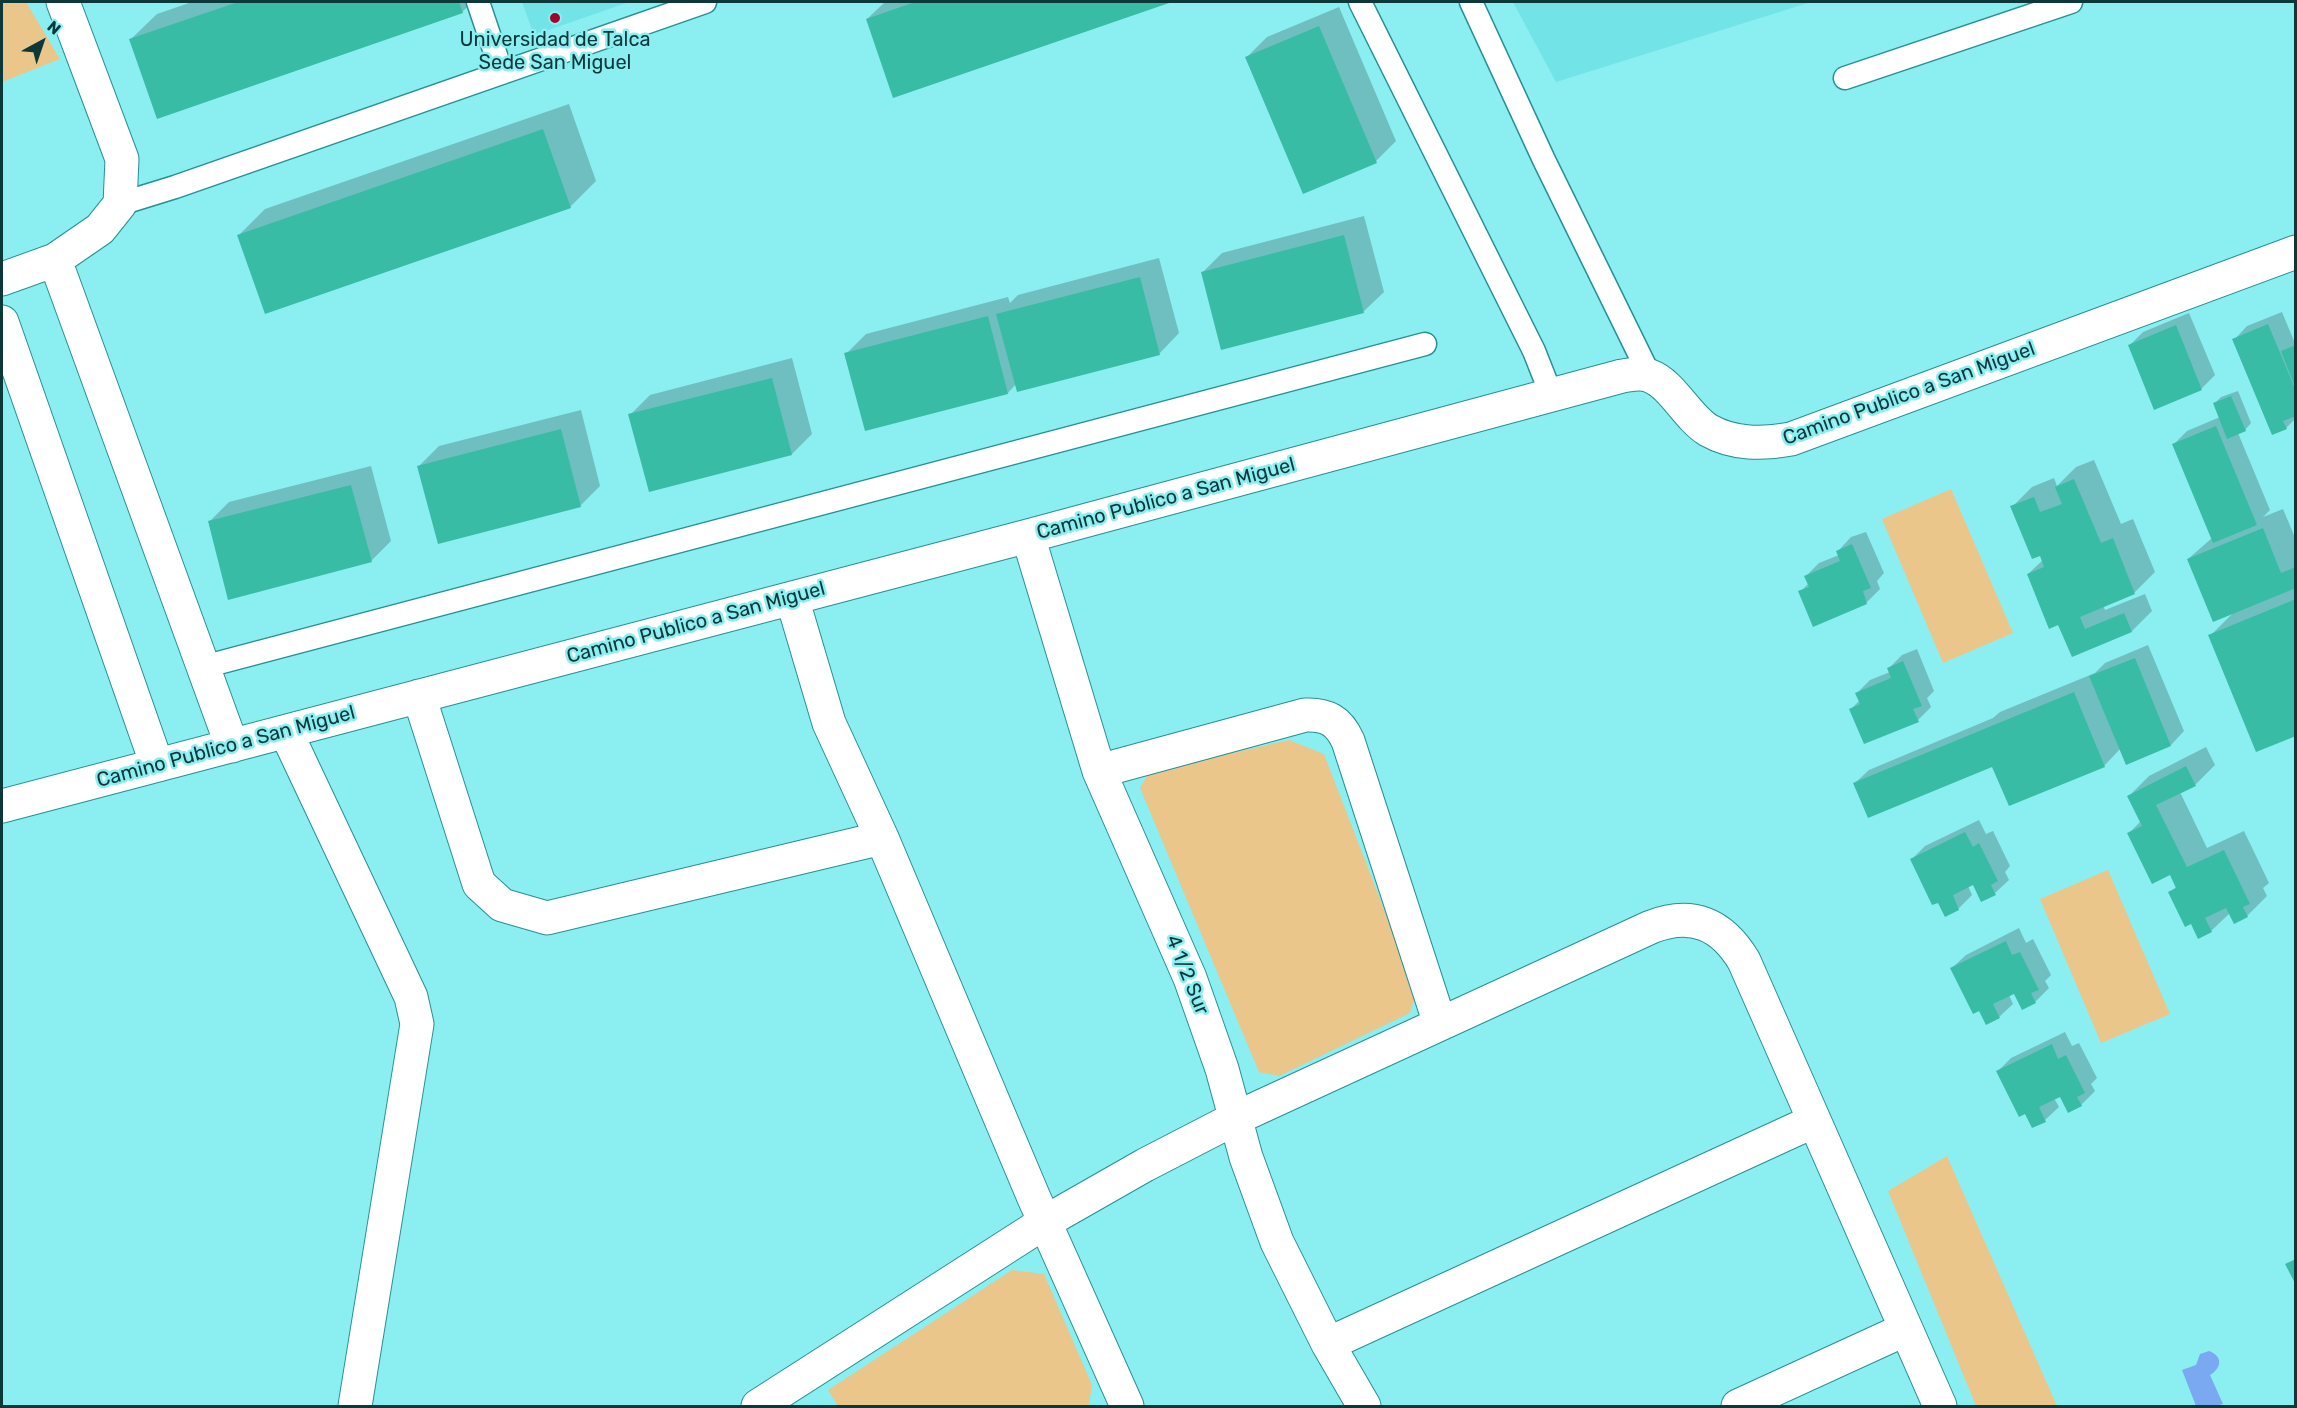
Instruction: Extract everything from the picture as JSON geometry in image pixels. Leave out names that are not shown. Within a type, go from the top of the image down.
[{"type":"street","points":[[2,279],[55,260],[100,229],[120,204],[122,159],[63,2]]},
{"type":"street","name":"Camino Publico a San Miguel","points":[[2,806],[1028,536],[1622,376],[1636,374],[1650,376],[1708,430],[1727,438],[1758,443],[1791,439],[2295,252]]},
{"type":"street","points":[[55,260],[232,746]]},
{"type":"street","points":[[2,322],[157,765]]},
{"type":"street","name":"4 1/2 Sur","points":[[1028,536],[1099,771],[1190,978],[1210,1033],[1246,1157],[1277,1242],[1328,1344],[1364,1407]]},
{"type":"street","points":[[792,598],[830,723],[882,838],[1045,1222],[1127,1407]]},
{"type":"street","points":[[419,696],[479,884],[502,905],[547,918],[882,838]]},
{"type":"street","points":[[1099,771],[1305,715],[1317,714],[1337,723],[1348,741],[1440,1024]]},
{"type":"street","points":[[286,732],[411,997],[417,1024],[355,1407]]},
{"type":"street","points":[[758,1407],[1045,1222],[1145,1165],[1236,1118],[1440,1024],[1668,921],[1686,920],[1704,924],[1721,932],[1735,945],[1744,961],[1940,1407]]},
{"type":"street","points":[[1328,1344],[1814,1121]]},
{"type":"street","points":[[1738,1407],[1906,1329]]},
{"type":"lane","points":[[478,2],[502,74]]},
{"type":"lane","points":[[120,204],[175,187],[705,2]]},
{"type":"lane","points":[[1360,2],[1534,351],[1551,394]]},
{"type":"lane","points":[[1471,2],[1544,160],[1650,376]]},
{"type":"lane","points":[[1845,78],[2071,2]]},
{"type":"lane","points":[[203,667],[1425,344]]},
{"type":"shaded area","points":[[2,2],[26,2],[60,59],[2,82]]},
{"type":"shaded area","name":"Universidad de Talca Sede San Miguel","points":[[522,2],[629,2],[534,35]]},
{"type":"shaded area","points":[[1513,2],[1811,2],[1556,82]]},
{"type":"shaded area","points":[[1951,489],[2013,633],[1943,663],[1882,519]]},
{"type":"shaded area","points":[[1289,740],[1324,754],[1416,992],[1410,1013],[1279,1076],[1259,1072],[1140,788],[1149,772]]},
{"type":"shaded area","points":[[2108,870],[2170,1014],[2101,1043],[2040,899]]},
{"type":"shaded area","points":[[1947,1156],[2057,1406],[1976,1406],[1888,1191]]},
{"type":"shaded area","points":[[1012,1270],[1044,1274],[1092,1385],[1089,1406],[838,1406],[828,1390]]},
{"type":"shaded area","points":[[2209,1351],[2219,1359],[2219,1366],[2210,1375],[2223,1404],[2196,1406],[2182,1370],[2196,1365],[2200,1354]]},
{"type":"building","points":[[238,2],[459,2],[463,13],[157,119],[129,39]]},
{"type":"building","points":[[915,2],[1172,2],[893,98],[866,19]]},
{"type":"building","points":[[1319,26],[1377,163],[1303,194],[1245,57]]},
{"type":"building","points":[[543,129],[571,208],[265,314],[237,235]]},
{"type":"building","points":[[1344,235],[1364,313],[1221,350],[1201,272]]},
{"type":"building","points":[[1140,277],[1160,355],[1017,392],[996,314]]},
{"type":"building","points":[[988,316],[1008,394],[865,431],[844,353]]},
{"type":"building","points":[[2268,324],[2296,391],[2296,416],[2283,421],[2287,429],[2272,435],[2232,339]]},
{"type":"building","points":[[2176,325],[2202,390],[2154,410],[2128,345]]},
{"type":"building","points":[[2296,345],[2296,387],[2295,387],[2281,351]]},
{"type":"building","points":[[772,378],[792,455],[649,492],[628,414]]},
{"type":"building","points":[[2231,396],[2246,431],[2227,439],[2213,403]]},
{"type":"building","points":[[2216,426],[2257,525],[2213,543],[2172,444]]},
{"type":"building","points":[[561,429],[581,507],[438,544],[417,466]]},
{"type":"building","points":[[2074,479],[2101,543],[2113,538],[2135,594],[2080,617],[2085,629],[2124,613],[2132,632],[2072,657],[2058,625],[2049,629],[2027,574],[2044,567],[2040,556],[2032,559],[2010,506],[2034,497],[2040,512],[2062,504],[2055,487]]},
{"type":"building","points":[[351,485],[372,562],[228,600],[208,521]]},
{"type":"building","points":[[2263,528],[2281,573],[2296,567],[2296,588],[2213,622],[2187,559]]},
{"type":"building","points":[[1852,544],[1871,588],[1863,591],[1867,604],[1813,627],[1798,591],[1809,587],[1804,576],[1840,561],[1836,551]]},
{"type":"building","points":[[2296,599],[2296,736],[2256,752],[2208,635]]},
{"type":"building","points":[[2135,658],[2171,746],[2126,765],[2089,676]]},
{"type":"building","points":[[1903,661],[1922,706],[1913,709],[1919,722],[1864,744],[1849,709],[1860,704],[1855,693],[1891,678],[1887,668]]},
{"type":"building","points":[[2074,692],[2105,767],[2009,806],[1992,767],[1868,818],[1853,783]]},
{"type":"building","points":[[2186,766],[2196,786],[2156,805],[2187,867],[2224,850],[2250,904],[2243,907],[2248,917],[2234,924],[2226,908],[2205,918],[2212,932],[2198,939],[2191,924],[2185,927],[2168,892],[2176,888],[2170,875],[2152,884],[2127,833],[2142,826],[2127,796]]},
{"type":"building","points":[[1965,832],[1973,847],[1979,843],[1998,881],[1991,885],[1996,895],[1981,902],[1973,885],[1953,895],[1959,910],[1945,917],[1938,903],[1932,905],[1910,859]]},
{"type":"building","points":[[2006,941],[2012,955],[2020,952],[2039,990],[2031,993],[2036,1003],[2022,1010],[2014,994],[1993,1004],[2000,1018],[1986,1025],[1979,1011],[1973,1014],[1950,968]]},
{"type":"building","points":[[2052,1044],[2058,1059],[2066,1055],[2085,1093],[2077,1097],[2082,1106],[2068,1113],[2060,1097],[2039,1107],[2046,1122],[2032,1128],[2025,1114],[2019,1117],[1996,1071]]},
{"type":"building","points":[[2296,1259],[2296,1285],[2285,1264]]},
{"type":"place","name":"Universidad de Talca Sede San Miguel","points":[[555,18]]}]
